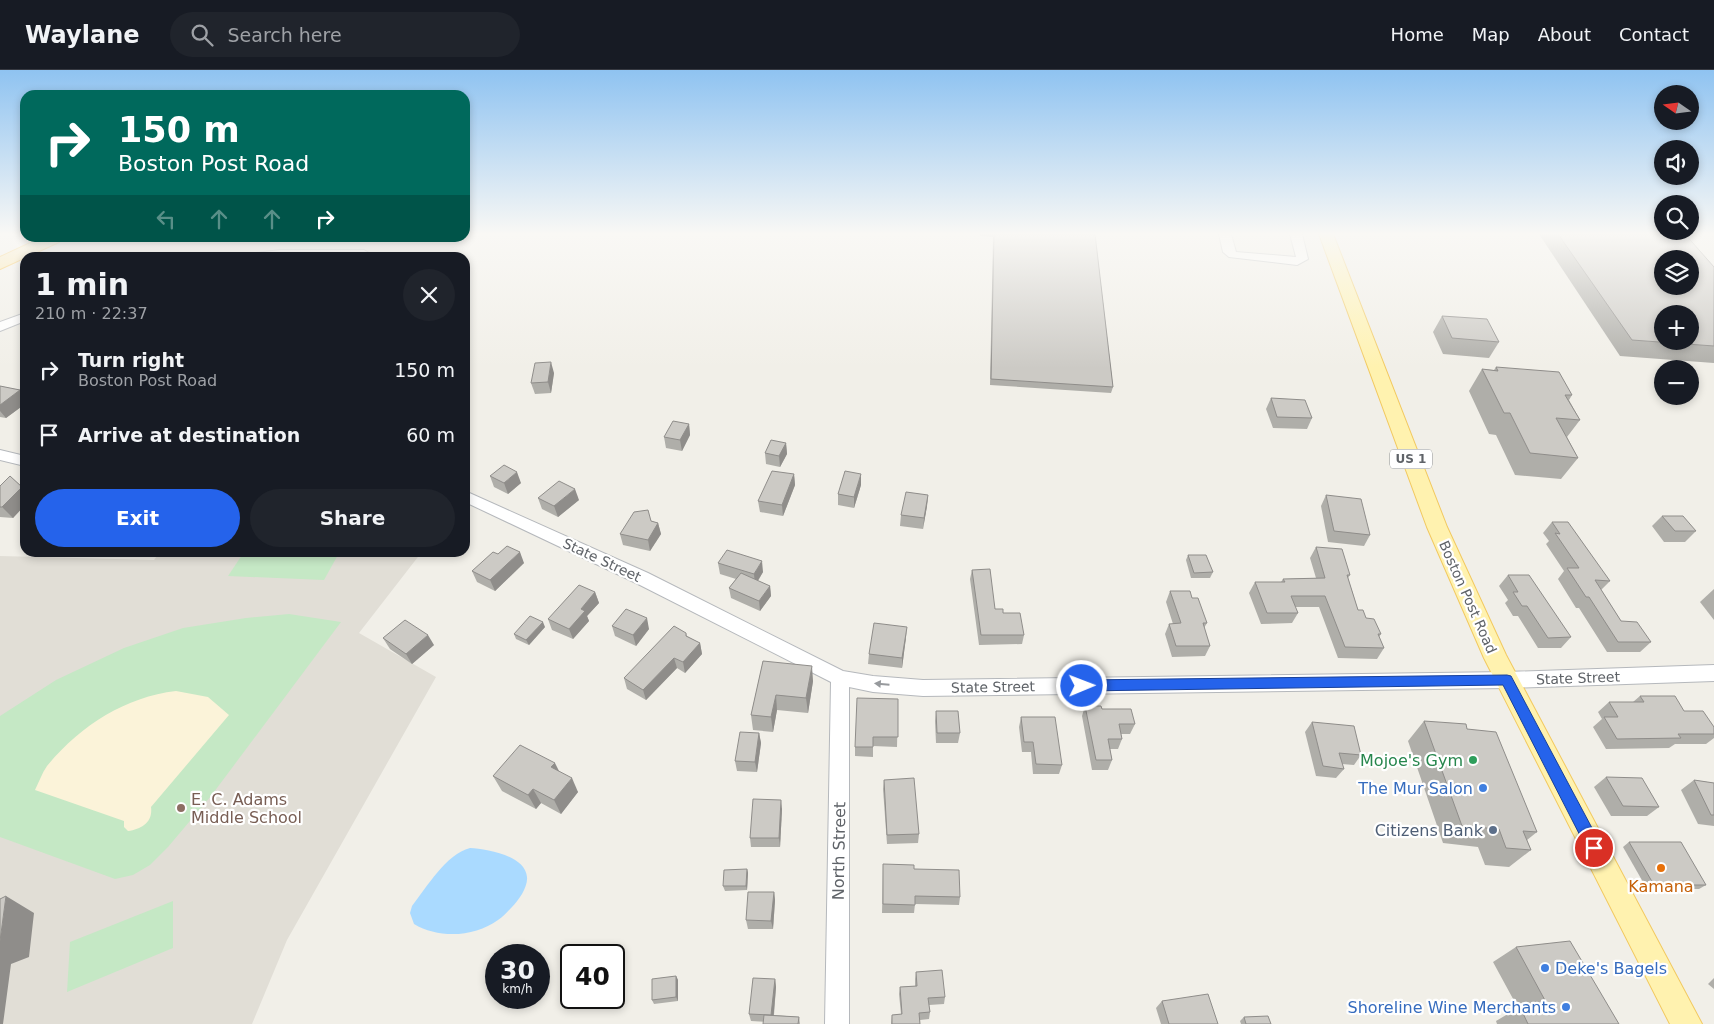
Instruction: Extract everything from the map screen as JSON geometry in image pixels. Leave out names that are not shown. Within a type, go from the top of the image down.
[{"type":"main road","name":"Boston Post Road","points":[[1343,279],[1436,527],[1507,680],[1687,1024]]},
{"type":"street","points":[[0,327],[20,319]]},
{"type":"street","points":[[0,455],[20,460]]},
{"type":"street","name":"State Street","points":[[470,498],[642,578],[840,678],[873,684],[923,688],[1507,680],[1714,674]]},
{"type":"street","name":"North Street","points":[[837,1024],[840,678]]},
{"type":"shaded area","name":"E. C. Adams Middle School","points":[[0,556],[154,560],[156,557],[418,557],[359,633],[436,677],[287,940],[252,1024],[0,1024]]},
{"type":"green space","points":[[241,557],[337,557],[324,580],[228,576]]},
{"type":"green space","points":[[289,614],[341,622],[211,796],[168,847],[150,865],[133,875],[115,879],[0,837],[0,716],[56,680],[124,648],[183,628],[246,618]]},
{"type":"green space","points":[[173,901],[173,948],[67,992],[70,942]]},
{"type":"sand","points":[[176,691],[208,697],[229,715],[151,807],[150,817],[146,824],[138,829],[128,831],[124,827],[124,821],[35,790],[47,766],[74,738],[89,726],[121,707],[157,694]]},
{"type":"water","points":[[470,848],[495,852],[520,863],[525,869],[527,881],[525,889],[517,901],[505,914],[489,926],[468,933],[446,934],[434,932],[414,924],[410,913],[412,906],[445,864],[461,851]]},
{"type":"building","points":[[993,279],[1100,279],[1113,387],[991,379]]},
{"type":"building","points":[[1589,279],[1654,279],[1654,295],[1699,295],[1699,279],[1714,279],[1714,346],[1699,345],[1699,305],[1654,305],[1654,342],[1632,340]]},
{"type":"building","points":[[1442,316],[1487,319],[1499,342],[1452,338]]},
{"type":"building","points":[[551,362],[548,382],[531,383],[535,363]]},
{"type":"building","points":[[1496,367],[1559,372],[1572,395],[1565,395],[1580,420],[1556,418],[1578,458],[1530,453],[1510,413],[1504,413],[1482,369],[1498,371]]},
{"type":"building","points":[[0,386],[20,390],[0,405]]},
{"type":"building","points":[[1271,398],[1305,400],[1312,418],[1277,417]]},
{"type":"building","points":[[673,421],[689,424],[680,440],[664,437]]},
{"type":"building","points":[[771,440],[786,443],[779,456],[765,453]]},
{"type":"building","points":[[504,465],[517,472],[504,483],[490,476]]},
{"type":"building","points":[[772,471],[794,474],[782,505],[758,501]]},
{"type":"building","points":[[845,471],[861,474],[854,497],[838,494]]},
{"type":"building","points":[[10,476],[20,485],[20,489],[2,507],[0,507],[0,486]]},
{"type":"building","points":[[559,481],[575,489],[554,506],[538,498]]},
{"type":"building","points":[[906,492],[928,495],[924,518],[901,515]]},
{"type":"building","points":[[1326,495],[1361,499],[1370,535],[1334,531]]},
{"type":"building","points":[[648,510],[651,521],[658,523],[648,540],[620,534],[634,512]]},
{"type":"building","points":[[1662,516],[1683,516],[1696,531],[1675,531]]},
{"type":"building","points":[[1552,522],[1568,522],[1610,581],[1595,580],[1621,621],[1637,622],[1651,642],[1618,642],[1589,597],[1586,597],[1567,568],[1579,568],[1555,533],[1560,534]]},
{"type":"building","points":[[507,546],[520,552],[490,580],[472,571],[493,552],[498,554]]},
{"type":"building","points":[[1316,547],[1342,549],[1350,575],[1347,575],[1358,610],[1363,610],[1366,618],[1374,619],[1381,634],[1378,634],[1384,648],[1345,647],[1325,596],[1291,596],[1298,613],[1267,613],[1255,582],[1285,582],[1283,579],[1325,578]]},
{"type":"building","points":[[727,550],[762,561],[754,574],[718,563]]},
{"type":"building","points":[[1188,555],[1206,555],[1213,572],[1194,573]]},
{"type":"building","points":[[990,569],[995,609],[1003,609],[1003,613],[1020,613],[1024,635],[981,635],[972,570]]},
{"type":"building","points":[[741,573],[770,586],[759,601],[729,588]]},
{"type":"building","points":[[1508,575],[1529,575],[1571,637],[1548,638],[1527,606],[1522,606],[1513,592],[1518,592]]},
{"type":"building","points":[[579,585],[595,592],[581,609],[585,611],[569,629],[548,619]]},
{"type":"building","points":[[1170,591],[1190,591],[1192,598],[1198,598],[1207,623],[1203,623],[1210,646],[1176,646],[1169,624],[1181,623]]},
{"type":"building","points":[[626,609],[647,618],[633,635],[612,626]]},
{"type":"building","points":[[530,616],[543,622],[526,640],[514,634]]},
{"type":"building","points":[[405,620],[428,635],[406,654],[383,638]]},
{"type":"building","points":[[874,623],[907,627],[902,658],[869,654]]},
{"type":"building","points":[[674,626],[686,633],[686,636],[700,643],[683,662],[674,658],[643,690],[624,678]]},
{"type":"building","points":[[763,661],[812,666],[806,698],[776,695],[771,717],[751,715]]},
{"type":"building","points":[[1640,696],[1675,696],[1684,711],[1703,711],[1714,727],[1714,734],[1678,734],[1681,738],[1617,739],[1604,717],[1618,717],[1609,702],[1644,702]]},
{"type":"building","points":[[857,698],[898,699],[898,737],[873,737],[873,747],[855,747]]},
{"type":"building","points":[[1085,706],[1101,706],[1102,709],[1131,709],[1135,724],[1119,724],[1122,739],[1108,739],[1112,760],[1096,760]]},
{"type":"building","points":[[936,711],[958,711],[960,733],[937,733]]},
{"type":"building","points":[[1021,717],[1055,717],[1062,765],[1036,764],[1033,742],[1024,742]]},
{"type":"building","points":[[1424,721],[1466,724],[1467,729],[1496,732],[1537,832],[1523,831],[1531,850],[1506,848],[1499,829],[1462,826]]},
{"type":"building","points":[[1312,722],[1354,726],[1361,755],[1339,753],[1344,769],[1323,766]]},
{"type":"building","points":[[740,732],[759,733],[755,762],[735,761]]},
{"type":"building","points":[[520,745],[555,763],[551,767],[572,778],[554,800],[533,789],[528,795],[493,776]]},
{"type":"building","points":[[1606,777],[1642,778],[1659,807],[1623,806]]},
{"type":"building","points":[[914,778],[919,834],[887,835],[884,780]]},
{"type":"building","points":[[1694,780],[1714,783],[1714,815],[1711,815]]},
{"type":"building","points":[[753,799],[781,800],[779,838],[750,838]]},
{"type":"building","name":"Kamana","points":[[1629,842],[1681,842],[1706,885],[1654,885]]},
{"type":"building","points":[[883,864],[914,865],[914,869],[959,870],[960,897],[915,896],[915,905],[883,904]]},
{"type":"building","points":[[747,869],[746,886],[723,886],[724,870]]},
{"type":"building","points":[[748,892],[774,892],[771,921],[746,920]]},
{"type":"building","points":[[6,896],[0,941],[0,899]]},
{"type":"building","points":[[1570,941],[1619,1024],[1528,1024],[1520,1007],[1547,1004],[1516,947]]},
{"type":"building","points":[[942,970],[945,997],[928,998],[930,1012],[919,1013],[920,1024],[892,1024],[892,1015],[902,1014],[900,987],[917,986],[916,972]]},
{"type":"building","points":[[676,976],[676,997],[652,1000],[652,979]]},
{"type":"building","points":[[753,978],[775,979],[771,1015],[749,1014]]},
{"type":"building","points":[[1208,994],[1218,1024],[1169,1024],[1162,1001]]},
{"type":"building","points":[[764,1015],[799,1017],[798,1024],[763,1024]]},
{"type":"building","points":[[1268,1016],[1271,1024],[1246,1024],[1244,1017]]},
{"type":"place","name":"Mojoe's Gym","points":[[1473,760]]},
{"type":"place","name":"The Mur Salon","points":[[1483,788]]},
{"type":"place","name":"E. C. Adams Middle School","points":[[181,808]]},
{"type":"place","name":"Citizens Bank","points":[[1493,830]]},
{"type":"place","name":"Kamana","points":[[1661,868]]},
{"type":"place","name":"Deke's Bagels","points":[[1545,968]]},
{"type":"place","name":"Shoreline Wine Merchants","points":[[1566,1007]]},
{"type":"route","points":[[1082,686],[1507,680],[1594,848]]}]
